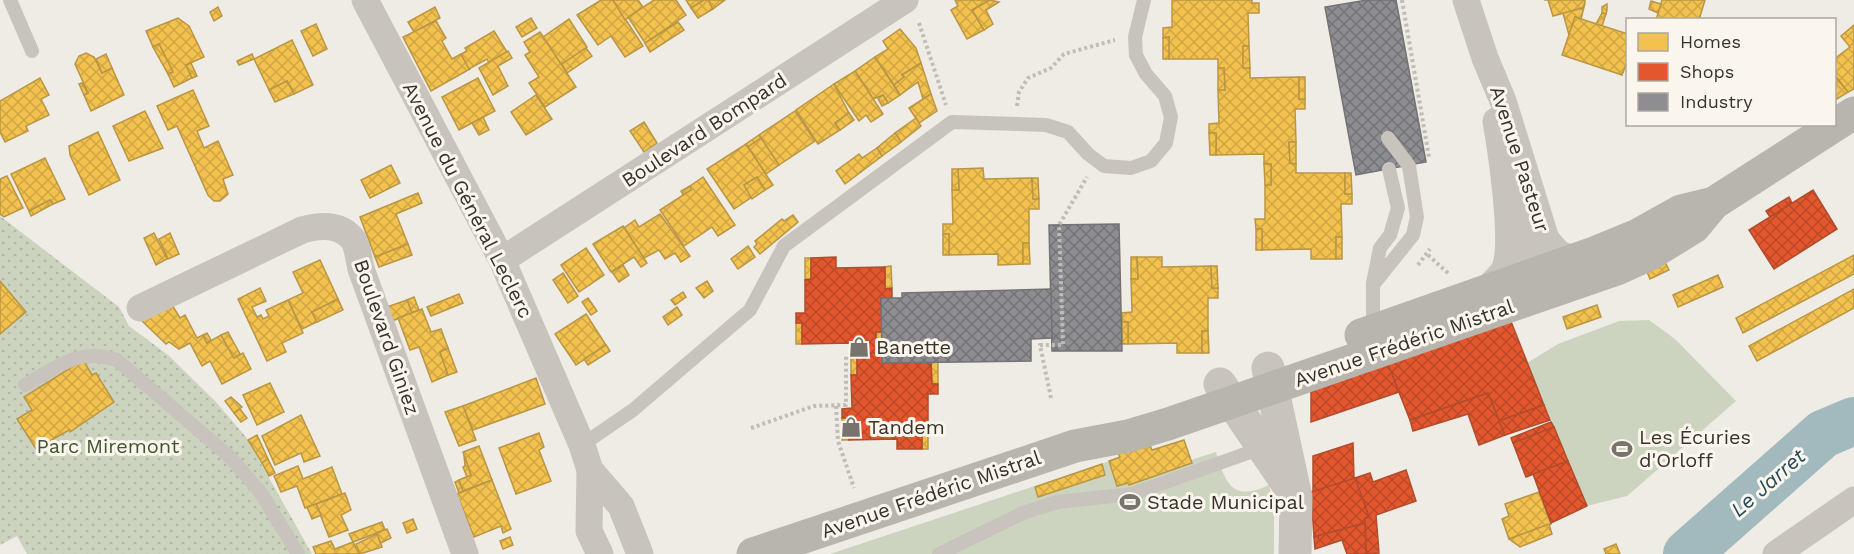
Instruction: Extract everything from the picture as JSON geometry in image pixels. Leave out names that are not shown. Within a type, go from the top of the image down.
[{"type":"main road","name":"Avenue Frédéric Mistral","points":[[1836,125],[1854,113]]},
{"type":"main road","name":"Avenue Frédéric Mistral","points":[[753,554],[1075,446],[1128,436],[1226,393],[1578,271],[1681,211],[1714,203],[1834,126]]},
{"type":"main road","name":"Avenue Frédéric Mistral","points":[[1376,342],[1487,289],[1541,284]]},
{"type":"street","name":"Avenue du Général Leclerc","points":[[365,0],[502,260],[586,457],[621,506],[640,554]]},
{"type":"street","name":"Avenue Pasteur","points":[[1466,0],[1485,58],[1503,101],[1546,238],[1559,254],[1578,271]]},
{"type":"street","name":"Boulevard Bompard","points":[[502,260],[912,11]]},
{"type":"street","name":"Avenue Pasteur","points":[[1485,58],[1499,141],[1508,249],[1505,269],[1487,289]]},
{"type":"street","name":"Avenue Pasteur","points":[[1499,141],[1541,284]]},
{"type":"street","name":"Boulevard Giniez","points":[[140,308],[302,230],[323,224],[354,241],[361,269],[465,554]]},
{"type":"street","points":[[1271,378],[1273,443]]},
{"type":"street","points":[[1226,393],[1273,443],[1296,497],[1295,554]]},
{"type":"street","name":"Avenue du Général Leclerc","points":[[586,457],[592,546]]},
{"type":"street","points":[[1776,554],[1854,500]]},
{"type":"lane","points":[[10,0],[32,51]]},
{"type":"lane","points":[[586,457],[633,410],[750,310],[784,246],[952,122],[1046,125],[1068,132],[1104,166],[1131,168],[1151,161],[1166,143],[1171,117],[1165,96],[1146,74],[1136,55],[1135,37],[1144,0]]},
{"type":"lane","points":[[1373,285],[1413,234],[1417,217],[1409,166],[1388,138]]},
{"type":"lane","points":[[1376,342],[1373,285],[1380,248],[1390,235],[1398,207],[1389,169]]},
{"type":"lane","points":[[25,385],[78,356],[99,354],[117,360],[230,457],[261,493],[298,554]]},
{"type":"lane","points":[[939,554],[1023,513],[1058,502],[1132,494],[1273,443]]},
{"type":"path","points":[[912,11],[952,122]]},
{"type":"path","points":[[1015,124],[1019,92],[1028,78],[1051,68],[1064,54],[1118,39],[1135,37]]},
{"type":"path","points":[[1051,398],[1040,345],[1063,345],[1059,225],[1096,160]]},
{"type":"path","points":[[751,428],[814,406],[846,405],[846,356]]},
{"type":"path","points":[[836,406],[838,441],[864,517]]},
{"type":"green space","name":"Parc Miremont","points":[[0,216],[119,307],[129,326],[168,355],[216,402],[246,437],[312,554],[27,554],[17,536],[0,545]]},
{"type":"green space","name":"Les Écuries d'Orloff","points":[[1649,320],[1675,339],[1736,401],[1627,496],[1587,506],[1527,363],[1558,344],[1619,321]]},
{"type":"green space","name":"Stade Municipal","points":[[1149,443],[1152,450],[1191,460],[1216,452],[1223,473],[1233,487],[1239,491],[1257,490],[1269,485],[1274,508],[1274,554],[830,554],[1119,458],[1118,453]]},
{"type":"building: Homes","points":[[601,0],[613,0],[643,46],[625,57],[611,36],[598,45],[577,15]]},
{"type":"building: Homes","points":[[613,0],[638,0],[643,7],[625,20]]},
{"type":"building: Homes","points":[[654,0],[676,0],[686,15],[645,43],[628,17]]},
{"type":"building: Homes","points":[[686,0],[704,0],[691,8]]},
{"type":"building: Homes","points":[[708,0],[713,9],[698,18],[691,8]]},
{"type":"building: Homes","points":[[708,0],[725,0],[713,9]]},
{"type":"building: Homes","points":[[955,0],[990,0],[972,10],[984,30],[967,39],[951,10],[958,6]]},
{"type":"building: Homes","points":[[990,0],[999,2],[986,10],[993,24],[984,30],[972,10]]},
{"type":"building: Homes","points":[[1172,0],[1252,0],[1252,3],[1259,3],[1259,13],[1248,13],[1249,46],[1243,46],[1243,68],[1250,68],[1250,78],[1299,77],[1299,99],[1305,99],[1305,109],[1295,109],[1296,142],[1289,142],[1290,163],[1296,164],[1296,173],[1345,173],[1345,194],[1352,194],[1352,204],[1341,204],[1342,237],[1336,237],[1336,259],[1311,259],[1311,249],[1262,250],[1262,229],[1256,229],[1255,219],[1265,219],[1265,185],[1271,185],[1271,164],[1264,164],[1264,154],[1216,155],[1216,133],[1209,133],[1209,124],[1219,123],[1218,90],[1225,90],[1224,68],[1218,68],[1218,59],[1169,59],[1169,37],[1163,38],[1163,28],[1172,27]]},
{"type":"building: Homes","points":[[1548,0],[1585,0],[1585,2],[1583,8],[1553,16]]},
{"type":"building: Homes","points":[[1662,0],[1705,0],[1700,18],[1657,18]]},
{"type":"building: Homes","points":[[1651,1],[1661,4],[1658,13],[1649,9]]},
{"type":"building: Homes","points":[[1585,3],[1581,19],[1575,17],[1569,35],[1563,13],[1583,8]]},
{"type":"building: Homes","points":[[1607,4],[1606,14],[1602,13],[1602,7]]},
{"type":"building: Homes","points":[[218,7],[222,16],[214,21],[210,12]]},
{"type":"building: Homes","points":[[435,7],[440,18],[414,32],[408,22]]},
{"type":"building: Homes","points":[[1602,13],[1606,14],[1602,26],[1596,24]]},
{"type":"building: Homes","points":[[1575,17],[1626,33],[1626,65],[1622,75],[1562,55]]},
{"type":"building: Homes","points":[[178,18],[189,26],[204,57],[186,65],[192,78],[174,87],[168,74],[173,72],[159,44],[153,47],[146,31]]},
{"type":"building: Homes","points":[[531,18],[537,28],[522,37],[516,27]]},
{"type":"building: Homes","points":[[569,19],[587,47],[561,65],[543,37]]},
{"type":"building: Homes","points":[[436,21],[446,38],[442,41],[452,59],[461,54],[470,69],[431,91],[403,37]]},
{"type":"building: Homes","points":[[678,22],[684,30],[650,52],[645,43]]},
{"type":"building: Homes","points":[[316,24],[327,49],[313,56],[301,31]]},
{"type":"building: Homes","points":[[1854,25],[1854,89],[1848,92],[1836,77],[1836,58],[1850,47],[1841,36]]},
{"type":"building: Homes","points":[[900,29],[916,48],[921,63],[902,75],[904,77],[894,85],[875,57],[888,49],[883,41]]},
{"type":"building: Homes","points":[[494,31],[507,52],[489,63],[487,59],[469,69],[461,54],[467,51],[465,48]]},
{"type":"building: Homes","points":[[540,32],[576,87],[545,107],[529,83],[539,77],[525,55],[530,52],[524,42]]},
{"type":"building: Homes","points":[[1169,37],[1169,59],[1163,59],[1163,38]]},
{"type":"building: Homes","points":[[292,40],[313,85],[294,94],[287,81],[269,90],[254,59]]},
{"type":"building: Homes","points":[[159,44],[173,72],[168,74],[153,47]]},
{"type":"building: Homes","points":[[1243,46],[1249,46],[1250,68],[1243,68]]},
{"type":"building: Homes","points":[[586,48],[592,56],[567,73],[562,64]]},
{"type":"building: Homes","points":[[508,51],[512,58],[498,66],[508,86],[493,95],[479,68]]},
{"type":"building: Homes","points":[[86,53],[94,57],[102,73],[112,68],[124,95],[91,111],[84,95],[88,93],[75,64],[79,56]]},
{"type":"building: Homes","points":[[106,54],[112,68],[102,73],[96,59]]},
{"type":"building: Homes","points":[[252,54],[254,59],[239,65],[237,61]]},
{"type":"building: Homes","points":[[875,57],[900,95],[888,103],[883,95],[873,99],[855,71]]},
{"type":"building: Homes","points":[[191,63],[197,76],[192,78],[186,65]]},
{"type":"building: Homes","points":[[921,63],[931,94],[923,99],[918,82],[900,95],[894,85],[904,77],[902,75]]},
{"type":"building: Homes","points":[[1218,68],[1224,68],[1225,90],[1218,90]]},
{"type":"building: Homes","points":[[855,71],[883,114],[871,122],[866,115],[859,121],[834,84]]},
{"type":"building: Homes","points":[[1299,77],[1305,77],[1305,99],[1299,99]]},
{"type":"building: Homes","points":[[40,78],[49,95],[41,99],[49,115],[26,126],[28,131],[5,142],[0,132],[0,101]]},
{"type":"building: Homes","points":[[478,78],[495,111],[459,130],[442,97]]},
{"type":"building: Homes","points":[[1836,79],[1848,92],[1836,100]]},
{"type":"building: Homes","points":[[287,81],[294,94],[275,102],[269,90]]},
{"type":"building: Homes","points":[[82,83],[88,93],[84,95],[79,84]]},
{"type":"building: Homes","points":[[834,84],[849,113],[835,123],[840,130],[818,144],[796,110]]},
{"type":"building: Homes","points":[[193,90],[209,126],[197,131],[204,148],[218,141],[233,175],[223,179],[228,194],[220,201],[214,201],[208,195],[177,126],[168,130],[157,106]]},
{"type":"building: Homes","points":[[931,94],[937,111],[919,123],[909,108]]},
{"type":"building: Homes","points":[[536,95],[552,119],[526,135],[511,112]]},
{"type":"building: Homes","points":[[883,95],[888,103],[882,106],[878,99]]},
{"type":"building: Homes","points":[[145,111],[163,148],[129,161],[113,126]]},
{"type":"building: Homes","points":[[795,111],[815,141],[779,165],[759,135]]},
{"type":"building: Homes","points":[[849,113],[854,120],[840,130],[835,123]]},
{"type":"building: Homes","points":[[483,117],[489,130],[479,135],[472,123]]},
{"type":"building: Homes","points":[[916,118],[921,126],[901,142],[895,133]]},
{"type":"building: Homes","points":[[644,122],[657,143],[644,152],[630,131]]},
{"type":"building: Homes","points":[[98,132],[120,180],[89,195],[70,155],[69,146]]},
{"type":"building: Homes","points":[[895,133],[901,142],[882,156],[877,148]]},
{"type":"building: Homes","points":[[1209,133],[1216,133],[1216,155],[1210,155]]},
{"type":"building: Homes","points":[[759,135],[761,138],[748,147],[746,144]]},
{"type":"building: Homes","points":[[761,138],[779,165],[766,174],[748,147]]},
{"type":"building: Homes","points":[[1289,142],[1296,142],[1296,164],[1290,163]]},
{"type":"building: Homes","points":[[746,144],[773,185],[765,190],[757,177],[744,185],[752,197],[734,209],[707,169]]},
{"type":"building: Homes","points":[[877,148],[882,156],[845,184],[836,171],[859,154],[862,158]]},
{"type":"building: Homes","points":[[45,158],[65,199],[53,204],[50,200],[29,211],[11,174]]},
{"type":"building: Homes","points":[[1264,164],[1271,164],[1271,185],[1265,185]]},
{"type":"building: Homes","points":[[391,165],[400,183],[370,198],[361,180]]},
{"type":"building: Homes","points":[[983,168],[984,179],[1032,178],[1033,199],[1039,199],[1039,209],[1029,209],[1029,243],[1023,243],[1023,264],[998,265],[998,254],[949,255],[949,234],[943,234],[943,224],[953,224],[952,190],[959,190],[958,169]]},
{"type":"building: Homes","points":[[952,169],[958,169],[959,190],[952,190]]},
{"type":"building: Homes","points":[[1345,173],[1351,173],[1352,194],[1345,194]]},
{"type":"building: Homes","points":[[7,176],[23,208],[4,217],[0,214],[0,179]]},
{"type":"building: Homes","points":[[703,177],[735,225],[718,236],[712,227],[684,246],[660,210],[691,190],[690,186]]},
{"type":"building: Homes","points":[[757,177],[765,190],[752,199],[744,185]]},
{"type":"building: Homes","points":[[1032,178],[1038,178],[1039,199],[1033,199]]},
{"type":"building: Homes","points":[[690,186],[691,190],[683,195],[681,191]]},
{"type":"building: Homes","points":[[418,193],[422,203],[396,214],[408,244],[375,257],[360,217]]},
{"type":"building: Homes","points":[[50,200],[53,204],[31,216],[29,211]]},
{"type":"building: Homes","points":[[660,214],[690,256],[681,262],[675,253],[665,259],[659,250],[644,258],[624,228],[635,220],[639,227]]},
{"type":"building: Homes","points":[[793,215],[798,222],[760,254],[754,247],[757,244],[755,241],[782,219],[784,221]]},
{"type":"building: Homes","points":[[623,226],[647,263],[641,267],[634,257],[611,272],[593,244]]},
{"type":"building: Homes","points":[[1256,229],[1262,229],[1262,250],[1256,250]]},
{"type":"building: Homes","points":[[154,233],[167,259],[156,265],[144,238]]},
{"type":"building: Homes","points":[[170,233],[179,254],[168,259],[159,239]]},
{"type":"building: Homes","points":[[943,234],[949,234],[949,255],[943,255]]},
{"type":"building: Homes","points":[[1336,237],[1342,237],[1342,259],[1336,259]]},
{"type":"building: Homes","points":[[1023,243],[1029,243],[1030,264],[1023,264]]},
{"type":"building: Homes","points":[[408,244],[412,255],[379,267],[375,257]]},
{"type":"building: Homes","points":[[748,246],[755,257],[738,269],[731,259]]},
{"type":"building: Homes","points":[[586,248],[604,275],[579,292],[561,265]]},
{"type":"building: Homes","points":[[1854,255],[1854,274],[1743,333],[1736,318]]},
{"type":"building: Homes","points":[[1131,257],[1137,257],[1138,279],[1131,279]]},
{"type":"building: Homes","points":[[1137,257],[1162,257],[1162,267],[1211,266],[1212,288],[1218,288],[1218,298],[1208,298],[1208,331],[1202,331],[1202,353],[1177,353],[1177,343],[1128,344],[1128,322],[1122,322],[1122,313],[1132,312],[1131,279],[1138,279]]},
{"type":"building: Homes","points":[[805,258],[811,258],[811,279],[805,280]]},
{"type":"building: Homes","points":[[320,260],[338,299],[312,312],[317,322],[302,329],[288,300],[303,293],[293,272]]},
{"type":"building: Homes","points":[[1664,260],[1669,270],[1650,279],[1646,269]]},
{"type":"building: Homes","points":[[623,265],[629,275],[619,282],[612,272]]},
{"type":"building: Homes","points":[[891,266],[892,288],[885,289],[885,267]]},
{"type":"building: Homes","points":[[1211,266],[1217,266],[1218,288],[1212,288]]},
{"type":"building: Homes","points":[[563,273],[578,296],[568,303],[553,280]]},
{"type":"building: Homes","points":[[1718,275],[1723,287],[1678,307],[1673,295]]},
{"type":"building: Homes","points":[[0,281],[26,312],[0,334]]},
{"type":"building: Homes","points":[[707,281],[713,291],[704,298],[696,288]]},
{"type":"building: Homes","points":[[260,288],[266,301],[252,307],[257,317],[261,315],[263,319],[269,316],[266,310],[288,300],[303,333],[282,343],[286,352],[267,361],[238,299]]},
{"type":"building: Homes","points":[[1854,289],[1854,308],[1757,361],[1749,346]]},
{"type":"building: Homes","points":[[683,292],[686,297],[675,305],[671,300]]},
{"type":"building: Homes","points":[[459,294],[463,303],[431,316],[427,307]]},
{"type":"building: Homes","points":[[414,297],[419,310],[412,313],[407,300]]},
{"type":"building: Homes","points":[[588,298],[597,311],[591,315],[582,302]]},
{"type":"building: Homes","points":[[338,299],[343,310],[317,322],[312,312]]},
{"type":"building: Homes","points":[[407,300],[412,313],[392,321],[387,307]]},
{"type":"building: Homes","points":[[172,305],[180,318],[185,315],[197,338],[203,335],[207,343],[221,335],[234,358],[243,353],[251,369],[222,384],[210,361],[202,366],[190,343],[179,349],[169,342],[166,344],[141,320]]},
{"type":"building: Homes","points":[[1597,305],[1601,317],[1567,329],[1563,317]]},
{"type":"building: Homes","points":[[677,307],[682,315],[668,325],[663,317]]},
{"type":"building: Homes","points":[[422,309],[431,332],[441,329],[448,348],[440,352],[448,375],[432,382],[419,347],[410,350],[398,318]]},
{"type":"building: Homes","points":[[586,314],[606,345],[576,365],[555,334]]},
{"type":"building: Homes","points":[[1122,322],[1128,322],[1128,344],[1122,344]]},
{"type":"building: Homes","points":[[796,323],[802,323],[802,344],[796,344]]},
{"type":"building: Homes","points":[[1202,331],[1208,331],[1209,353],[1202,353]]},
{"type":"building: Homes","points":[[228,332],[240,354],[234,358],[221,335]]},
{"type":"building: Homes","points":[[876,332],[882,332],[882,353],[876,353]]},
{"type":"building: Homes","points":[[207,333],[211,340],[207,343],[203,335]]},
{"type":"building: Homes","points":[[606,345],[610,351],[588,365],[584,359]]},
{"type":"building: Homes","points":[[448,348],[457,372],[448,375],[440,352]]},
{"type":"building: Homes","points":[[851,353],[857,353],[857,375],[851,375]]},
{"type":"building: Homes","points":[[83,360],[92,375],[96,373],[114,402],[70,432],[69,430],[36,449],[17,419],[32,410],[24,397]]},
{"type":"building: Homes","points":[[931,362],[938,362],[938,384],[932,384]]},
{"type":"building: Homes","points":[[536,378],[545,404],[473,430],[463,406]]},
{"type":"building: Homes","points":[[270,383],[284,412],[257,425],[243,395]]},
{"type":"building: Homes","points":[[231,397],[242,407],[234,413],[225,401]]},
{"type":"building: Homes","points":[[463,406],[476,440],[459,446],[445,412]]},
{"type":"building: Homes","points":[[240,409],[247,418],[241,422],[234,413]]},
{"type":"building: Homes","points":[[301,415],[320,456],[304,462],[301,453],[275,465],[262,436]]},
{"type":"building: Homes","points":[[842,418],[848,418],[849,440],[842,440]]},
{"type":"building: Homes","points":[[922,427],[928,427],[928,449],[922,449]]},
{"type":"building: Homes","points":[[539,433],[544,447],[539,450],[551,481],[516,494],[499,448]]},
{"type":"building: Homes","points":[[257,435],[268,459],[262,463],[248,440]]},
{"type":"building: Homes","points":[[1184,440],[1192,463],[1129,485],[1128,483],[1117,486],[1109,461],[1120,457],[1118,453],[1149,443],[1152,450]]},
{"type":"building: Homes","points":[[479,446],[492,480],[463,491],[459,480],[471,475],[463,452]]},
{"type":"building: Homes","points":[[464,455],[471,475],[467,477],[463,467],[465,466]]},
{"type":"building: Homes","points":[[268,459],[275,473],[269,476],[262,463]]},
{"type":"building: Homes","points":[[1102,464],[1105,475],[1038,497],[1035,487]]},
{"type":"building: Homes","points":[[298,466],[303,479],[332,467],[342,494],[305,508],[297,486],[281,492],[274,476]]},
{"type":"building: Homes","points":[[459,480],[463,491],[459,493],[455,482]]},
{"type":"building: Homes","points":[[492,480],[511,529],[503,533],[501,526],[474,537],[457,494]]},
{"type":"building: Homes","points":[[1539,492],[1551,524],[1509,539],[1502,519],[1509,516],[1505,504]]},
{"type":"building: Homes","points":[[345,493],[351,510],[341,515],[348,530],[329,537],[316,504]]},
{"type":"building: Homes","points":[[316,504],[321,515],[312,519],[307,507]]},
{"type":"building: Homes","points":[[413,519],[417,529],[407,533],[403,523]]},
{"type":"building: Homes","points":[[382,522],[385,530],[353,542],[349,534]]},
{"type":"building: Homes","points":[[1549,524],[1552,534],[1520,547],[1509,539]]},
{"type":"building: Homes","points":[[387,529],[391,538],[381,543],[376,533]]},
{"type":"building: Homes","points":[[377,534],[382,547],[360,554],[356,544]]},
{"type":"building: Homes","points":[[510,537],[513,545],[503,549],[500,541]]},
{"type":"building: Homes","points":[[331,541],[335,549],[353,542],[359,554],[316,554],[313,547]]},
{"type":"building: Homes","points":[[1616,544],[1620,554],[1606,554],[1604,549]]},
{"type":"building: Shops","points":[[1813,190],[1837,229],[1774,269],[1749,230]]},
{"type":"building: Shops","points":[[1789,197],[1792,203],[1770,217],[1766,211]]},
{"type":"building: Shops","points":[[836,257],[836,268],[885,267],[885,289],[892,288],[892,298],[881,298],[882,332],[876,332],[876,353],[851,353],[851,343],[802,344],[802,323],[796,323],[796,313],[805,313],[805,280],[811,279],[811,258]]},
{"type":"building: Shops","points":[[1510,319],[1544,405],[1499,421],[1488,393],[1410,420],[1387,362]]},
{"type":"building: Shops","points":[[857,353],[882,353],[882,363],[931,362],[932,384],[938,384],[938,394],[928,394],[928,427],[922,427],[922,449],[897,449],[897,439],[849,440],[848,418],[842,418],[842,409],[852,408],[851,375],[857,375]]},
{"type":"building: Shops","points":[[1387,362],[1399,392],[1311,422],[1311,389]]},
{"type":"building: Shops","points":[[1488,393],[1505,435],[1479,445],[1468,414],[1413,431],[1410,420]]},
{"type":"building: Shops","points":[[1544,405],[1550,420],[1505,435],[1499,421]]},
{"type":"building: Shops","points":[[1551,422],[1554,427],[1513,443],[1511,438]]},
{"type":"building: Shops","points":[[1554,427],[1568,461],[1526,477],[1513,443]]},
{"type":"building: Shops","points":[[1353,443],[1354,479],[1313,492],[1313,456]]},
{"type":"building: Shops","points":[[1568,461],[1587,506],[1551,523],[1533,474]]},
{"type":"building: Shops","points":[[1406,470],[1416,501],[1376,515],[1379,553],[1366,554],[1365,518],[1369,517],[1355,478],[1370,473],[1373,482]]},
{"type":"building: Shops","points":[[1355,478],[1369,517],[1365,518],[1365,523],[1314,537],[1311,492]]},
{"type":"building: Shops","points":[[1365,523],[1366,554],[1347,554],[1342,540],[1315,549],[1314,537]]},
{"type":"building: Industry","points":[[1367,0],[1396,0],[1426,162],[1356,175],[1325,7]]},
{"type":"building: Industry","points":[[1119,224],[1122,351],[1052,351],[1049,225]]},
{"type":"building: Industry","points":[[1051,289],[1052,338],[1031,339],[1031,361],[882,363],[881,298],[902,298],[902,293]]},
{"type":"waterway","name":"Le Jarret","points":[[1687,554],[1823,434],[1854,421]]},
{"type":"place","name":"Banette","points":[[859,347]]},
{"type":"place","name":"Tandem","points":[[851,427]]},
{"type":"place","name":"Les Écuries d'Orloff","points":[[1622,449]]},
{"type":"place","name":"Stade Municipal","points":[[1130,502]]}]
